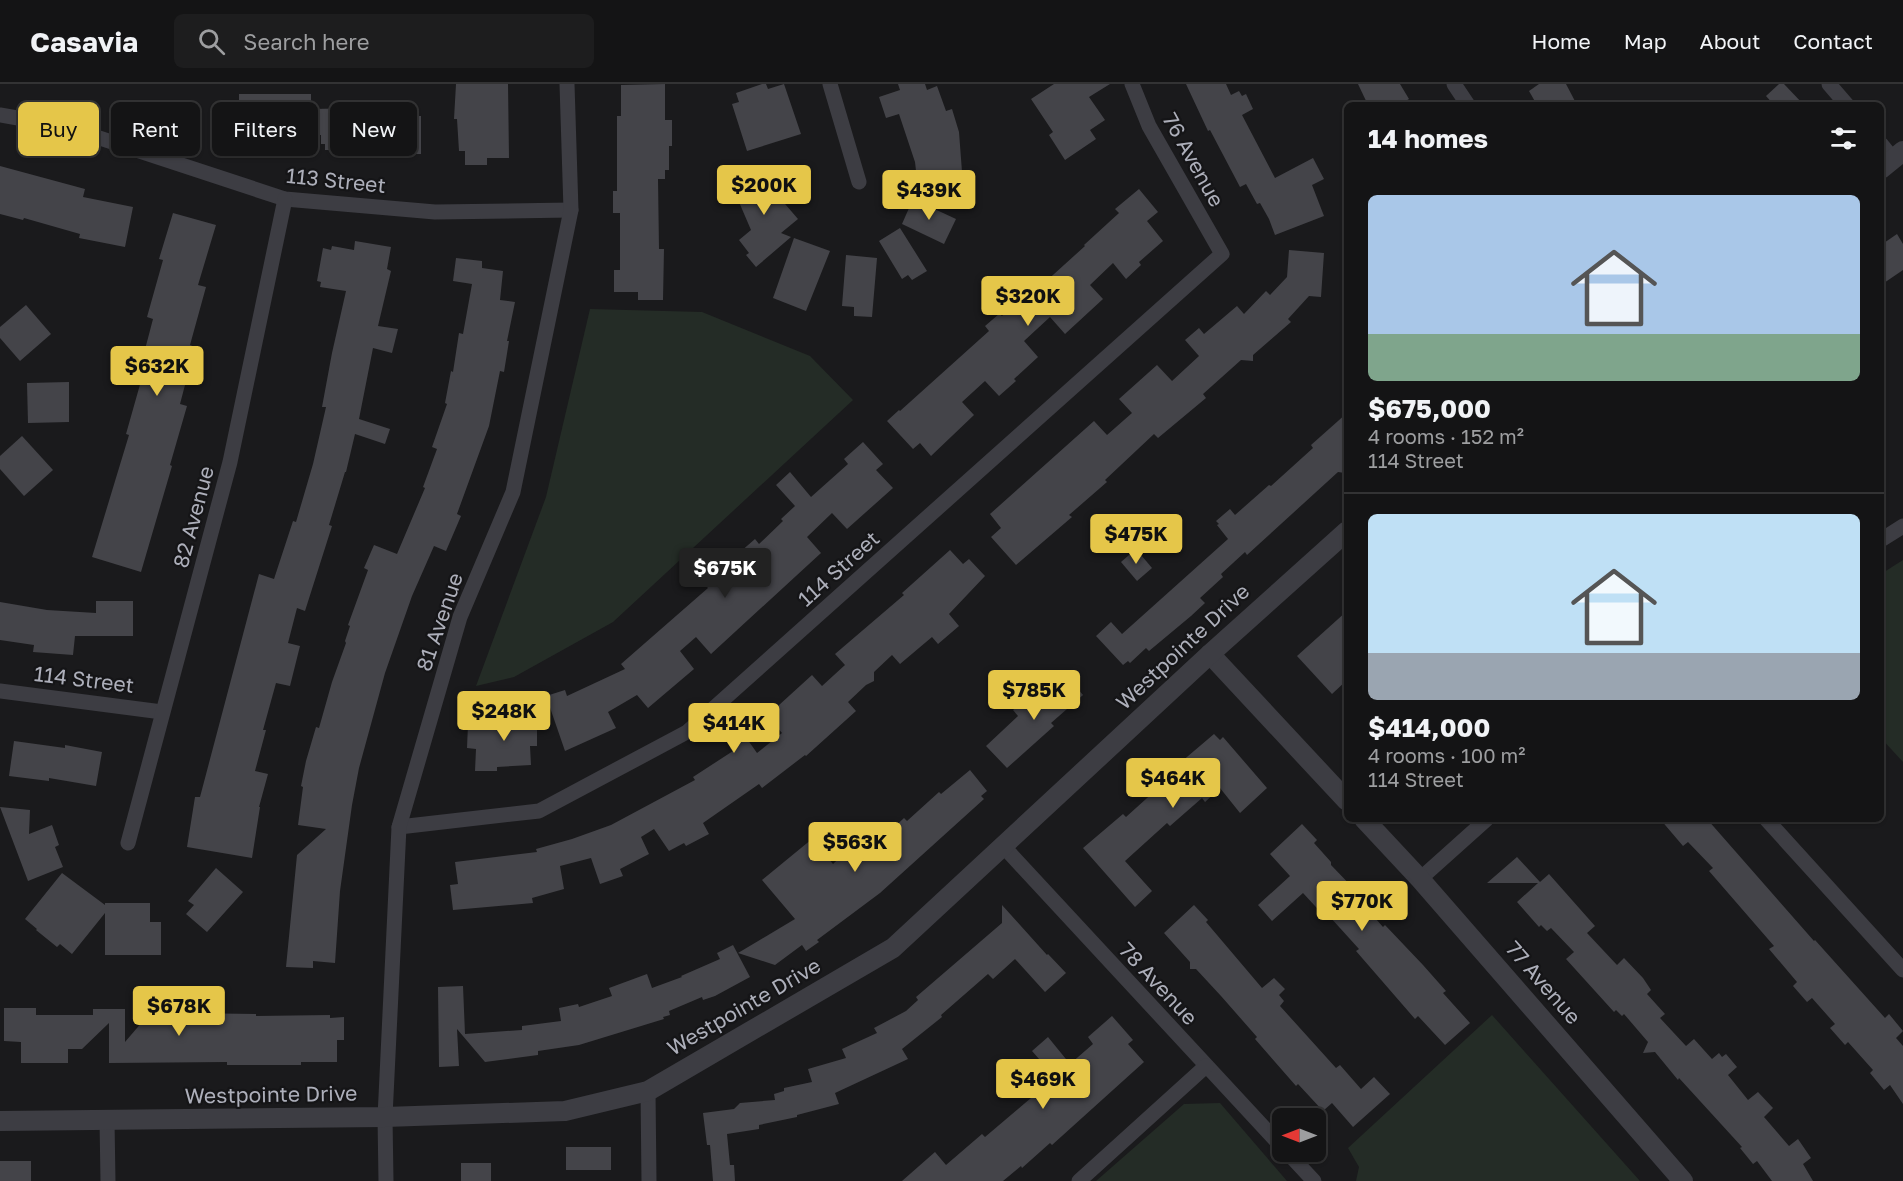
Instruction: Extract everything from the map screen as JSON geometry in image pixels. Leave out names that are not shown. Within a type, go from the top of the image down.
[{"type":"street","name":"81 Avenue","points":[[386,1181],[385,1118],[399,827],[460,617],[513,492],[571,210],[567,84]]},
{"type":"street","points":[[830,84],[859,182]]},
{"type":"street","name":"76 Avenue","points":[[1132,84],[1149,126],[1222,254]]},
{"type":"street","points":[[1455,84],[1466,102]]},
{"type":"street","points":[[1828,84],[1844,102]]},
{"type":"street","name":"113 Street","points":[[0,116],[63,126],[285,199],[435,212],[571,210]]},
{"type":"street","name":"82 Avenue","points":[[128,843],[230,462],[285,199]]},
{"type":"street","name":"114 Street","points":[[399,827],[539,811],[687,732],[1222,254]]},
{"type":"street","points":[[1884,538],[1903,526]]},
{"type":"street","name":"Westpointe Drive","points":[[0,1121],[385,1118],[565,1111],[648,1091],[893,948],[1210,654],[1344,534]]},
{"type":"street","points":[[1210,654],[1344,798]]},
{"type":"street","name":"114 Street","points":[[0,691],[162,712]]},
{"type":"street","name":"77 Avenue","points":[[1367,822],[1420,879],[1683,1181]]},
{"type":"street","points":[[1420,879],[1484,822]]},
{"type":"street","points":[[1769,822],[1903,970]]},
{"type":"street","name":"78 Avenue","points":[[1004,847],[1272,1136]]},
{"type":"street","points":[[1079,1181],[1206,1066]]},
{"type":"street","points":[[648,1091],[649,1181]]},
{"type":"street","points":[[107,1120],[108,1181]]},
{"type":"street","points":[[1296,1162],[1314,1181]]},
{"type":"shaded area","points":[[590,309],[702,312],[810,356],[853,400],[613,622],[514,677],[476,686],[546,497]]},
{"type":"shaded area","points":[[1903,560],[1903,762],[1884,741],[1884,572]]},
{"type":"shaded area","points":[[1492,1015],[1640,1181],[1356,1181],[1359,1167],[1348,1148]]},
{"type":"shaded area","points":[[1220,1103],[1287,1181],[1096,1181],[1184,1104]]},
{"type":"building","points":[[456,84],[508,84],[509,158],[487,158],[487,165],[465,165],[465,151],[459,151],[457,119],[454,119]]},
{"type":"building","points":[[665,84],[665,120],[672,120],[672,146],[669,146],[669,170],[665,170],[665,179],[658,179],[659,249],[664,249],[663,300],[638,300],[638,292],[614,292],[614,270],[620,270],[620,213],[613,213],[613,191],[617,191],[617,116],[621,116],[621,85]]},
{"type":"building","points":[[766,84],[768,89],[784,84],[801,134],[747,151],[732,104],[739,102],[736,93]]},
{"type":"building","points":[[898,84],[925,84],[927,90],[937,86],[946,111],[952,109],[959,132],[963,185],[918,188],[915,162],[899,114],[886,118],[879,97],[900,90]]},
{"type":"building","points":[[1054,84],[1110,84],[1089,97],[1105,120],[1090,130],[1096,139],[1065,160],[1049,135],[1053,132],[1031,99]]},
{"type":"building","points":[[1186,84],[1226,84],[1231,95],[1239,91],[1242,96],[1246,94],[1253,109],[1242,115],[1275,178],[1313,158],[1324,179],[1312,185],[1324,216],[1275,235],[1260,203],[1257,204],[1246,184],[1240,187],[1210,130],[1208,131]]},
{"type":"building","points":[[1358,84],[1400,84],[1409,99],[1404,102],[1367,102]]},
{"type":"building","points":[[1539,84],[1566,84],[1575,102],[1535,102],[1529,91]]},
{"type":"building","points":[[1779,84],[1784,84],[1801,102],[1771,102],[1766,96]]},
{"type":"building","points":[[239,94],[311,94],[311,102],[225,102],[225,100],[239,100]]},
{"type":"building","points":[[318,109],[330,109],[330,150],[325,150],[325,144],[321,144],[321,135],[318,135]]},
{"type":"building","points":[[417,116],[421,116],[421,154],[417,154]]},
{"type":"building","points":[[0,166],[85,189],[83,197],[133,207],[125,247],[79,238],[80,234],[24,218],[23,220],[0,214]]},
{"type":"building","points":[[781,168],[787,184],[773,190],[798,219],[781,233],[791,237],[756,267],[746,255],[749,253],[739,240],[751,230],[733,188]]},
{"type":"building","points":[[1139,189],[1158,212],[1147,221],[1163,241],[1139,262],[1141,265],[1126,279],[1113,263],[1090,285],[1103,299],[1065,334],[1050,317],[1024,341],[1038,357],[999,396],[985,381],[962,402],[974,415],[931,456],[920,443],[913,449],[887,421],[989,331],[985,326],[999,314],[1002,316],[1041,282],[1043,284],[1085,246],[1119,213],[1115,209]]},
{"type":"building","points":[[913,199],[956,219],[944,244],[902,224]]},
{"type":"building","points":[[173,213],[216,225],[198,285],[206,287],[190,345],[195,347],[180,404],[187,406],[141,572],[92,557],[129,435],[126,434],[141,381],[137,380],[153,319],[147,317],[163,260],[159,259]]},
{"type":"building","points":[[900,228],[927,271],[912,280],[908,275],[902,279],[879,241]]},
{"type":"building","points":[[1897,234],[1903,244],[1903,270],[1884,283],[1884,243]]},
{"type":"building","points":[[794,238],[830,251],[806,311],[773,298]]},
{"type":"building","points":[[355,241],[391,247],[387,269],[391,271],[378,326],[398,329],[392,353],[373,348],[359,419],[390,429],[385,444],[355,434],[329,525],[332,526],[305,611],[297,608],[288,643],[300,646],[290,686],[276,683],[255,771],[268,774],[259,807],[252,858],[187,847],[195,797],[200,797],[259,574],[274,579],[293,521],[296,522],[313,464],[326,407],[322,407],[346,291],[320,287],[321,282],[317,281],[323,248],[331,250],[332,246],[354,250]]},
{"type":"building","points":[[1289,250],[1324,253],[1321,297],[1309,296],[1288,319],[1291,322],[1253,355],[1253,361],[1241,360],[1203,394],[1206,398],[1158,438],[1154,434],[1105,480],[1107,482],[1069,515],[1072,517],[1016,565],[991,537],[1001,528],[990,514],[1094,421],[1107,435],[1132,413],[1119,399],[1157,365],[1172,381],[1199,356],[1185,340],[1199,328],[1204,334],[1237,306],[1244,314],[1266,291],[1270,295],[1287,277]]},
{"type":"building","points":[[846,255],[877,258],[872,317],[854,316],[854,307],[842,306]]},
{"type":"building","points":[[456,258],[482,261],[482,268],[503,271],[500,300],[515,302],[507,341],[509,341],[504,372],[500,371],[489,426],[457,514],[461,516],[446,551],[434,546],[412,596],[385,673],[359,768],[352,805],[340,891],[335,963],[313,961],[313,968],[286,967],[297,855],[326,829],[298,825],[303,787],[301,786],[306,761],[316,727],[319,728],[346,643],[350,626],[348,625],[368,570],[364,568],[374,545],[397,554],[425,488],[423,487],[437,449],[432,447],[447,404],[445,403],[451,371],[453,372],[459,333],[463,334],[472,284],[453,281]]},
{"type":"building","points":[[26,305],[51,334],[20,361],[0,338],[0,327]]},
{"type":"building","points":[[69,382],[69,422],[28,423],[27,383]]},
{"type":"building","points":[[1344,416],[1344,473],[1338,472],[1247,555],[1245,552],[1221,574],[1223,577],[1200,598],[1205,603],[1191,616],[1149,651],[1146,648],[1130,663],[1128,661],[1123,665],[1096,636],[1111,622],[1122,634],[1228,539],[1216,521],[1230,509],[1235,515],[1313,448],[1311,445]]},
{"type":"building","points":[[22,436],[53,470],[24,496],[0,469],[0,456]]},
{"type":"building","points":[[863,442],[883,464],[876,470],[893,488],[847,529],[832,513],[807,537],[821,553],[711,654],[696,637],[680,651],[694,669],[648,708],[637,695],[608,712],[616,728],[565,751],[546,696],[565,690],[567,696],[625,669],[621,664],[708,588],[701,580],[728,556],[732,559],[755,539],[759,544],[783,521],[781,519],[795,506],[776,485],[790,472],[811,497],[848,464],[844,459]]},
{"type":"building","points":[[1136,549],[1152,568],[1137,581],[1121,562]]},
{"type":"building","points":[[950,550],[963,564],[969,559],[985,576],[949,614],[959,626],[938,644],[932,637],[900,664],[892,655],[874,672],[874,681],[866,685],[848,702],[856,711],[806,756],[762,788],[759,784],[703,823],[709,834],[686,846],[684,843],[669,851],[654,829],[641,837],[649,854],[620,869],[623,876],[600,884],[591,858],[560,866],[564,889],[532,898],[533,903],[453,910],[450,885],[458,884],[455,862],[537,852],[536,849],[611,825],[695,780],[693,777],[733,751],[730,748],[745,736],[757,753],[782,733],[767,716],[812,675],[822,686],[845,665],[835,654],[904,595],[902,593]]},
{"type":"building","points":[[96,601],[133,601],[133,636],[75,636],[73,655],[33,652],[34,645],[0,640],[0,602],[47,610],[96,613]]},
{"type":"building","points":[[1344,614],[1344,683],[1332,694],[1297,656]]},
{"type":"building","points":[[1065,674],[1083,695],[1051,723],[1054,726],[1007,768],[986,746],[1018,716],[1013,710],[1028,697],[1033,703]]},
{"type":"building","points":[[537,711],[537,746],[530,746],[531,765],[497,767],[497,771],[475,771],[476,749],[467,748],[468,724],[506,724],[506,713]]},
{"type":"building","points":[[1214,734],[1220,740],[1223,737],[1267,788],[1240,813],[1220,788],[1205,802],[1202,798],[1170,826],[1167,823],[1125,861],[1152,891],[1135,907],[1083,848],[1123,814],[1126,817],[1177,771],[1174,768]]},
{"type":"building","points":[[14,741],[65,748],[65,745],[102,752],[96,786],[49,778],[49,781],[9,776]]},
{"type":"building","points":[[970,770],[987,791],[981,796],[984,799],[880,893],[817,940],[819,942],[806,951],[802,945],[775,965],[738,953],[795,919],[762,880],[812,839],[833,864],[855,843],[866,854],[904,818],[907,821],[939,792],[941,794]]},
{"type":"building","points":[[0,807],[30,810],[29,834],[52,825],[59,845],[55,847],[63,867],[28,881]]},
{"type":"building","points":[[1663,822],[1710,822],[1885,1018],[1889,1014],[1903,1031],[1896,1038],[1903,1046],[1903,1104],[1890,1085],[1884,1090],[1870,1073],[1873,1070],[1848,1042],[1845,1045],[1830,1028],[1835,1024],[1812,998],[1807,1002],[1793,986],[1797,982],[1769,949],[1774,946],[1709,871],[1713,868],[1688,842],[1683,846]]},
{"type":"building","points":[[1302,824],[1317,840],[1314,843],[1331,862],[1331,865],[1357,892],[1354,894],[1383,927],[1385,925],[1423,965],[1446,991],[1443,993],[1470,1023],[1445,1045],[1418,1016],[1415,1019],[1356,951],[1359,949],[1330,917],[1327,919],[1303,893],[1272,921],[1258,905],[1290,876],[1270,854]]},
{"type":"building","points":[[1517,857],[1540,882],[1549,874],[1595,926],[1587,933],[1617,965],[1624,958],[1643,978],[1651,990],[1647,994],[1665,1014],[1660,1018],[1686,1046],[1694,1039],[1712,1059],[1719,1053],[1722,1057],[1726,1054],[1737,1067],[1728,1075],[1748,1100],[1758,1092],[1773,1108],[1764,1117],[1789,1146],[1798,1139],[1811,1158],[1803,1164],[1813,1181],[1772,1181],[1757,1161],[1753,1164],[1740,1148],[1742,1147],[1679,1078],[1678,1080],[1655,1052],[1643,1053],[1648,1042],[1624,1014],[1622,1016],[1616,1010],[1614,1012],[1566,959],[1574,952],[1551,928],[1547,931],[1541,925],[1539,927],[1517,902],[1538,883],[1487,883]]},
{"type":"building","points":[[216,868],[243,892],[207,932],[186,914],[194,905],[188,901]]},
{"type":"building","points":[[62,873],[105,905],[105,903],[150,903],[150,922],[161,922],[161,955],[105,955],[105,913],[72,954],[60,944],[57,947],[36,930],[25,919]]},
{"type":"building","points":[[1002,905],[1066,973],[1045,992],[1015,959],[993,979],[988,974],[941,1015],[942,1017],[902,1049],[908,1059],[835,1093],[839,1104],[797,1115],[797,1117],[759,1125],[759,1129],[727,1134],[730,1165],[734,1165],[735,1181],[713,1181],[710,1145],[707,1145],[703,1113],[734,1109],[740,1103],[775,1100],[774,1094],[784,1091],[784,1088],[812,1082],[808,1069],[846,1058],[842,1049],[877,1033],[874,1028],[906,1011],[918,1000],[916,997],[1002,923]]},
{"type":"building","points":[[1194,905],[1262,988],[1274,978],[1285,989],[1279,995],[1284,1001],[1280,1006],[1336,1068],[1340,1065],[1361,1089],[1374,1077],[1390,1094],[1353,1127],[1332,1103],[1326,1108],[1320,1108],[1298,1084],[1296,1086],[1255,1039],[1257,1037],[1196,969],[1190,969],[1190,962],[1164,933]]},
{"type":"building","points":[[733,945],[750,977],[715,996],[703,1000],[702,997],[669,1011],[670,1015],[663,1017],[664,1019],[579,1045],[538,1051],[538,1055],[485,1062],[457,1029],[459,1066],[439,1067],[438,987],[463,986],[465,1034],[522,1030],[522,1026],[561,1021],[559,1008],[578,1004],[579,1007],[612,996],[609,988],[647,974],[652,988],[682,977],[720,959],[717,953]]},
{"type":"building","points":[[4,1008],[36,1008],[36,1015],[93,1015],[93,1009],[125,1009],[125,1042],[149,1014],[159,1016],[182,1016],[182,1013],[256,1014],[256,1016],[330,1015],[330,1018],[344,1017],[344,1040],[337,1040],[337,1062],[301,1062],[301,1065],[227,1065],[227,1062],[109,1063],[109,1023],[82,1049],[68,1049],[68,1063],[21,1063],[21,1042],[4,1041]]},
{"type":"building","points":[[1112,1016],[1133,1040],[1128,1044],[1144,1062],[1052,1145],[1050,1143],[1022,1168],[1021,1166],[1003,1181],[902,1181],[935,1152],[946,1165],[982,1134],[985,1137],[1052,1080],[1054,1076],[1032,1051],[1048,1037],[1070,1064],[1093,1044],[1088,1037]]},
{"type":"building","points":[[566,1147],[611,1147],[611,1170],[566,1170]]},
{"type":"building","points":[[0,1161],[31,1161],[31,1181],[0,1181]]},
{"type":"building","points":[[461,1163],[491,1163],[491,1181],[461,1181]]}]
